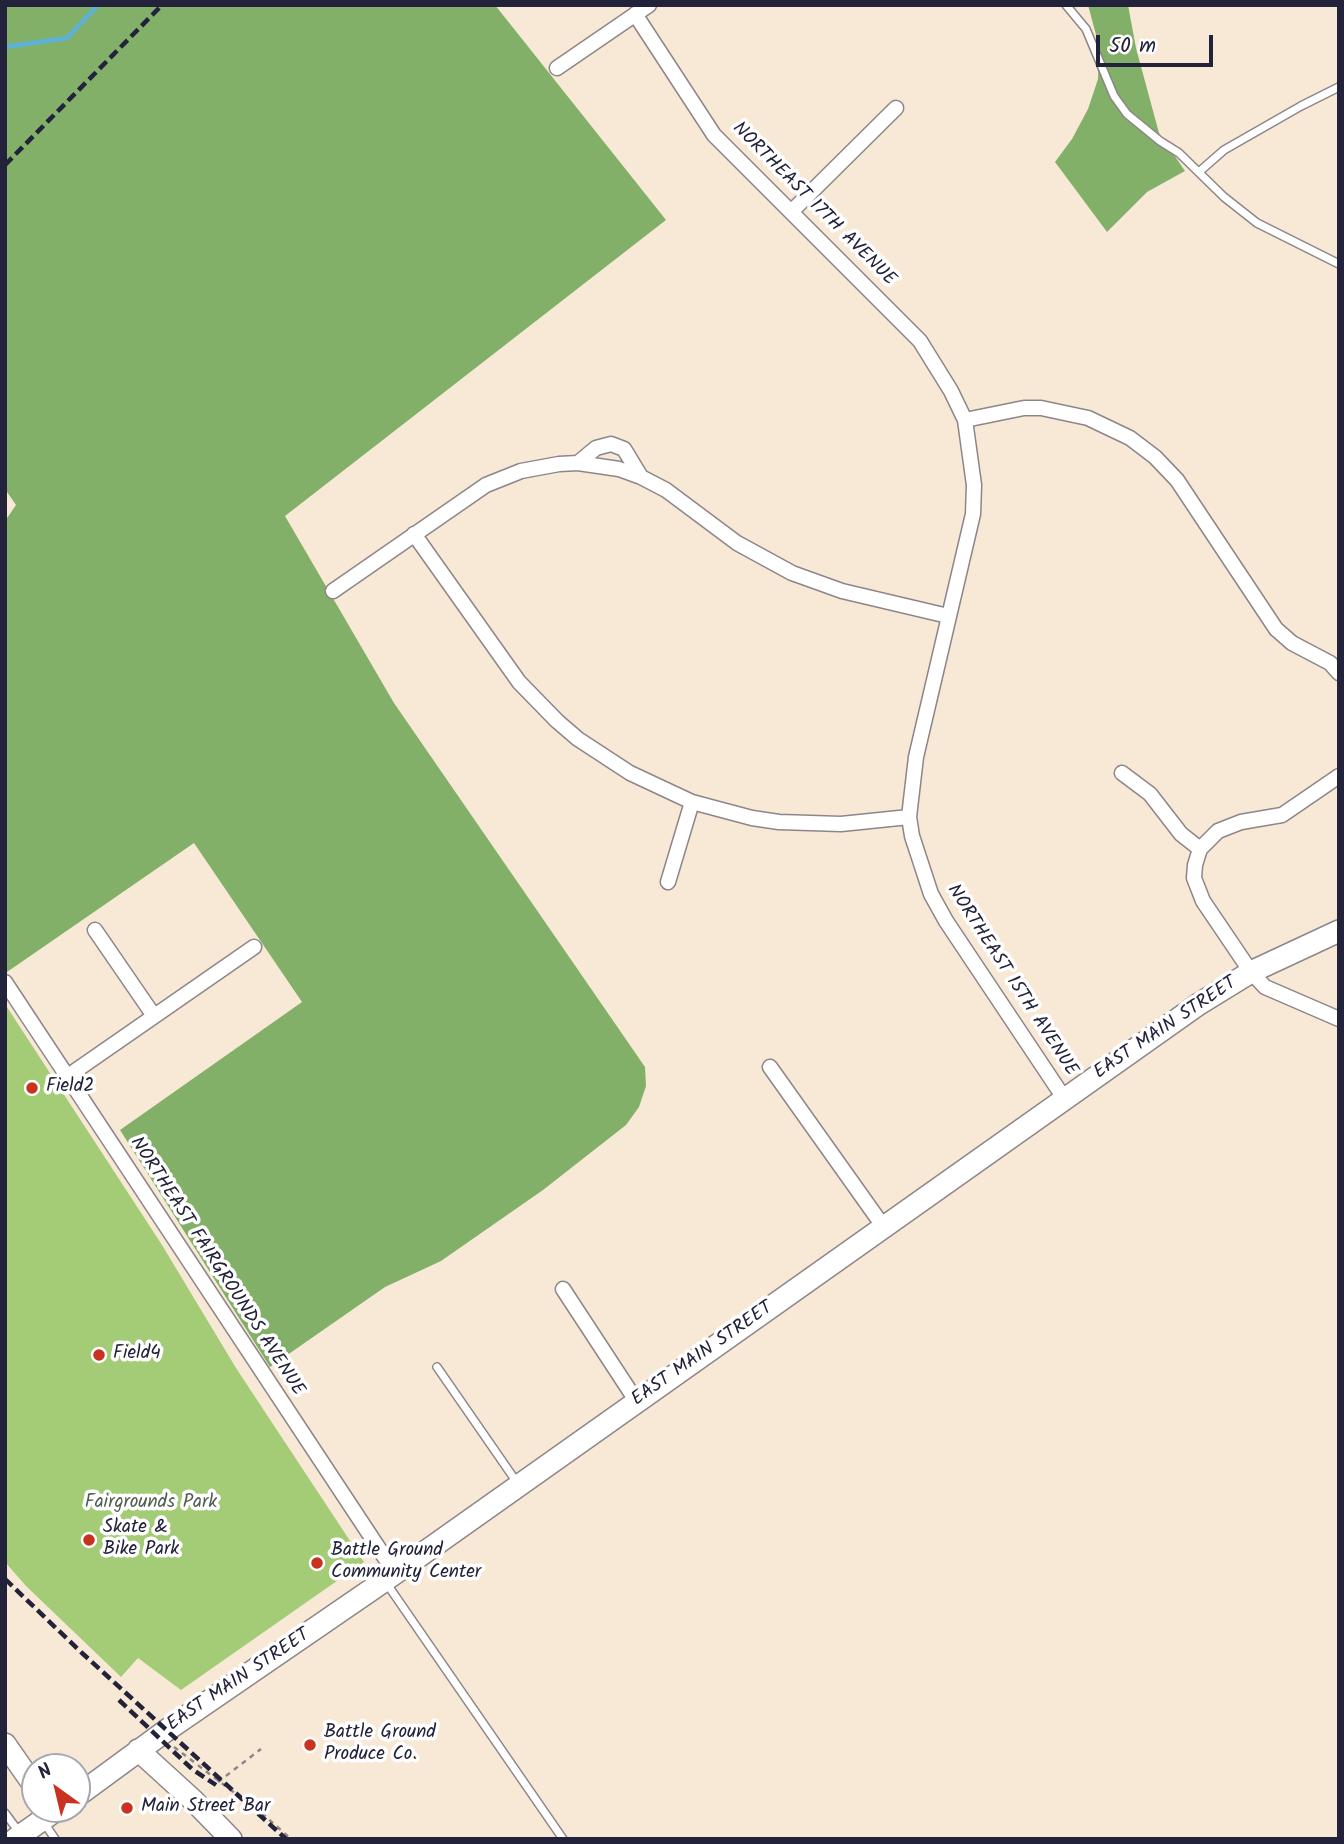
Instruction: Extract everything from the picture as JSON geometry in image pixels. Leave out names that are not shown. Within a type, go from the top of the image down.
[{"type":"main road","name":"EAST MAIN STREET","points":[[91,1786],[1199,1004],[1251,972],[1339,931]]},
{"type":"main road","points":[[5,1744],[21,1767]]},
{"type":"main road","points":[[138,1751],[194,1801],[231,1839]]},
{"type":"main road","points":[[18,1837],[37,1823]]},
{"type":"street","points":[[557,68],[649,5]]},
{"type":"street","name":"NORTHEAST 17TH AVENUE","points":[[635,14],[714,135],[894,312],[920,341],[946,382],[965,420],[974,485],[973,514],[948,616]]},
{"type":"street","points":[[791,212],[896,108]]},
{"type":"street","points":[[965,420],[1024,408],[1058,410],[1104,424],[1136,443],[1155,457],[1177,480],[1276,629],[1292,643],[1330,663],[1339,673]]},
{"type":"street","points":[[578,463],[596,448],[611,444],[624,449],[642,477]]},
{"type":"street","points":[[333,591],[467,497],[503,477],[540,467],[578,463],[619,469],[642,477],[666,490],[737,543],[792,573],[842,591],[948,616]]},
{"type":"street","points":[[414,534],[519,682],[557,721],[600,755],[629,773],[692,802],[752,818],[791,823],[841,824],[909,817]]},
{"type":"street","name":"NORTHEAST 15TH AVENUE","points":[[948,616],[911,786],[909,817],[920,866],[946,921],[1064,1098]]},
{"type":"street","points":[[1122,773],[1150,794],[1181,834],[1200,849]]},
{"type":"street","points":[[1339,776],[1282,815],[1227,826],[1200,849],[1195,865],[1197,890],[1251,972],[1265,987],[1339,1019]]},
{"type":"street","points":[[668,882],[692,802]]},
{"type":"street","points":[[94,930],[154,1016]]},
{"type":"street","points":[[68,1076],[254,947]]},
{"type":"street","name":"NORTHEAST FAIRGROUNDS AVENUE","points":[[5,982],[389,1577]]},
{"type":"street","points":[[770,1068],[883,1226]]},
{"type":"street","points":[[563,1289],[637,1402]]},
{"type":"lane","points":[[1066,5],[1086,29],[1114,96],[1127,114],[1179,153],[1224,197],[1257,223],[1339,264]]},
{"type":"lane","points":[[1200,171],[1224,150],[1339,87]]},
{"type":"lane","points":[[437,1367],[518,1485]]},
{"type":"lane","points":[[389,1577],[564,1839]]},
{"type":"lane","points":[[5,1813],[18,1837]]},
{"type":"path","points":[[172,1745],[265,1815],[291,1839]]},
{"type":"path","points":[[218,1782],[261,1749]]},
{"type":"green space","points":[[5,5],[495,5],[666,220],[285,516],[394,703],[645,1067],[646,1086],[639,1107],[626,1125],[543,1190],[441,1261],[385,1287],[270,1367],[120,1130],[302,1002],[194,843],[7,972],[5,970],[5,521],[16,505],[5,489]]},
{"type":"green space","points":[[1088,5],[1128,5],[1136,48],[1159,133],[1185,171],[1147,192],[1107,232],[1055,162],[1072,139],[1088,109],[1098,79],[1099,46]]},
{"type":"green space","name":"Fairgrounds Park","points":[[5,1004],[162,1245],[236,1368],[364,1562],[181,1690],[138,1658],[121,1677],[26,1586],[5,1562]]},
{"type":"waterway","points":[[5,47],[67,38],[98,5]]},
{"type":"railway","points":[[5,165],[162,5]]},
{"type":"railway","points":[[5,1579],[286,1839]]},
{"type":"railway","points":[[119,1700],[192,1769],[216,1785]]},
{"type":"place","name":"Field2","points":[[32,1088]]},
{"type":"place","name":"Field4","points":[[99,1355]]},
{"type":"place","name":"Skate & Bike Park","points":[[89,1540]]},
{"type":"place","name":"Battle Ground Community Center","points":[[317,1563]]},
{"type":"place","name":"Battle Ground Produce Co.","points":[[310,1745]]},
{"type":"place","name":"Main Street Bar","points":[[127,1808]]}]
